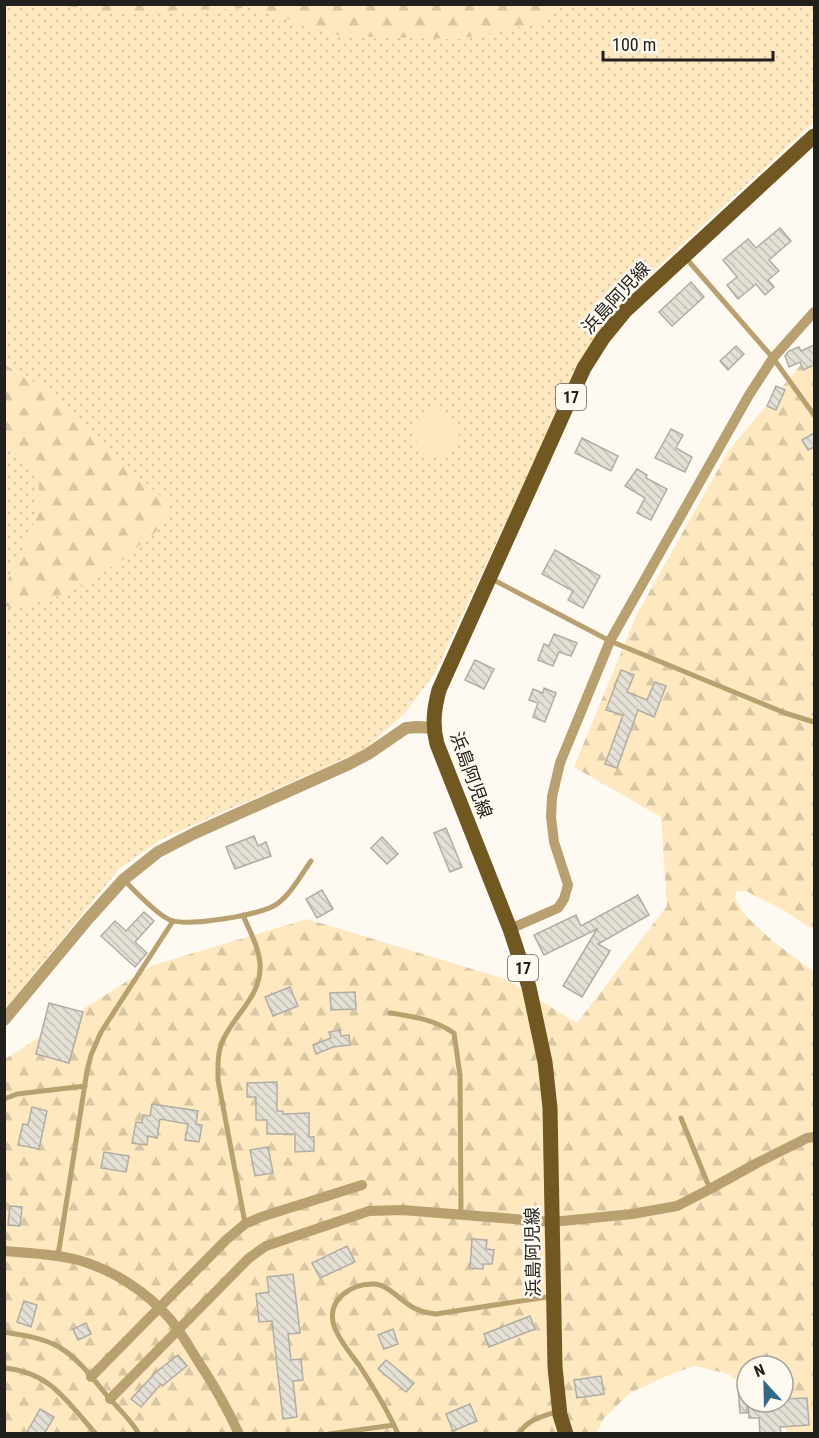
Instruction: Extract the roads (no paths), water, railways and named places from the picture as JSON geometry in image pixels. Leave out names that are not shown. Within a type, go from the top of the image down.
[{"type":"main road","name":"浜島阿児線","points":[[566,1434],[560,1411],[555,1367],[550,1108],[546,1062],[529,987],[510,929],[437,744],[434,709],[439,690],[579,378],[593,352],[625,311],[814,136]]},
{"type":"street","points":[[510,929],[558,908],[566,895],[567,885],[552,828],[552,797],[555,779],[567,742],[610,641],[748,395],[773,358],[814,312]]},
{"type":"street","points":[[4,1020],[123,880],[158,852],[349,764],[406,728],[434,728]]},
{"type":"street","points":[[110,1399],[249,1258],[266,1246],[369,1211],[402,1209],[552,1222],[632,1214],[677,1206],[758,1162],[807,1138],[814,1137]]},
{"type":"street","points":[[91,1377],[226,1240],[245,1224],[272,1213],[362,1185]]},
{"type":"street","points":[[4,1251],[77,1260],[108,1271],[133,1285],[178,1329],[219,1393],[239,1434]]},
{"type":"lane","points":[[684,256],[773,358],[814,415]]},
{"type":"lane","points":[[490,577],[610,641],[814,722]]},
{"type":"lane","points":[[123,880],[162,916],[173,921],[193,923],[243,915],[266,910],[276,905],[285,897],[311,861]]},
{"type":"lane","points":[[243,915],[259,957],[259,978],[253,996],[225,1035],[221,1045],[218,1080],[245,1224]]},
{"type":"lane","points":[[58,1257],[91,1055],[101,1032],[173,921]]},
{"type":"lane","points":[[390,1013],[434,1022],[454,1033],[460,1075],[461,1214]]},
{"type":"lane","points":[[4,1099],[17,1094],[85,1086]]},
{"type":"lane","points":[[681,1118],[710,1189]]},
{"type":"lane","points":[[398,1434],[380,1396],[334,1327],[333,1308],[341,1296],[363,1285],[379,1284],[413,1308],[436,1314],[553,1296]]},
{"type":"lane","points":[[4,1332],[29,1336],[58,1347],[70,1355],[139,1434]]},
{"type":"lane","points":[[4,1368],[41,1377],[96,1434]]},
{"type":"lane","points":[[519,1434],[527,1424],[560,1411]]},
{"type":"lane","points":[[329,1434],[394,1425]]}]
